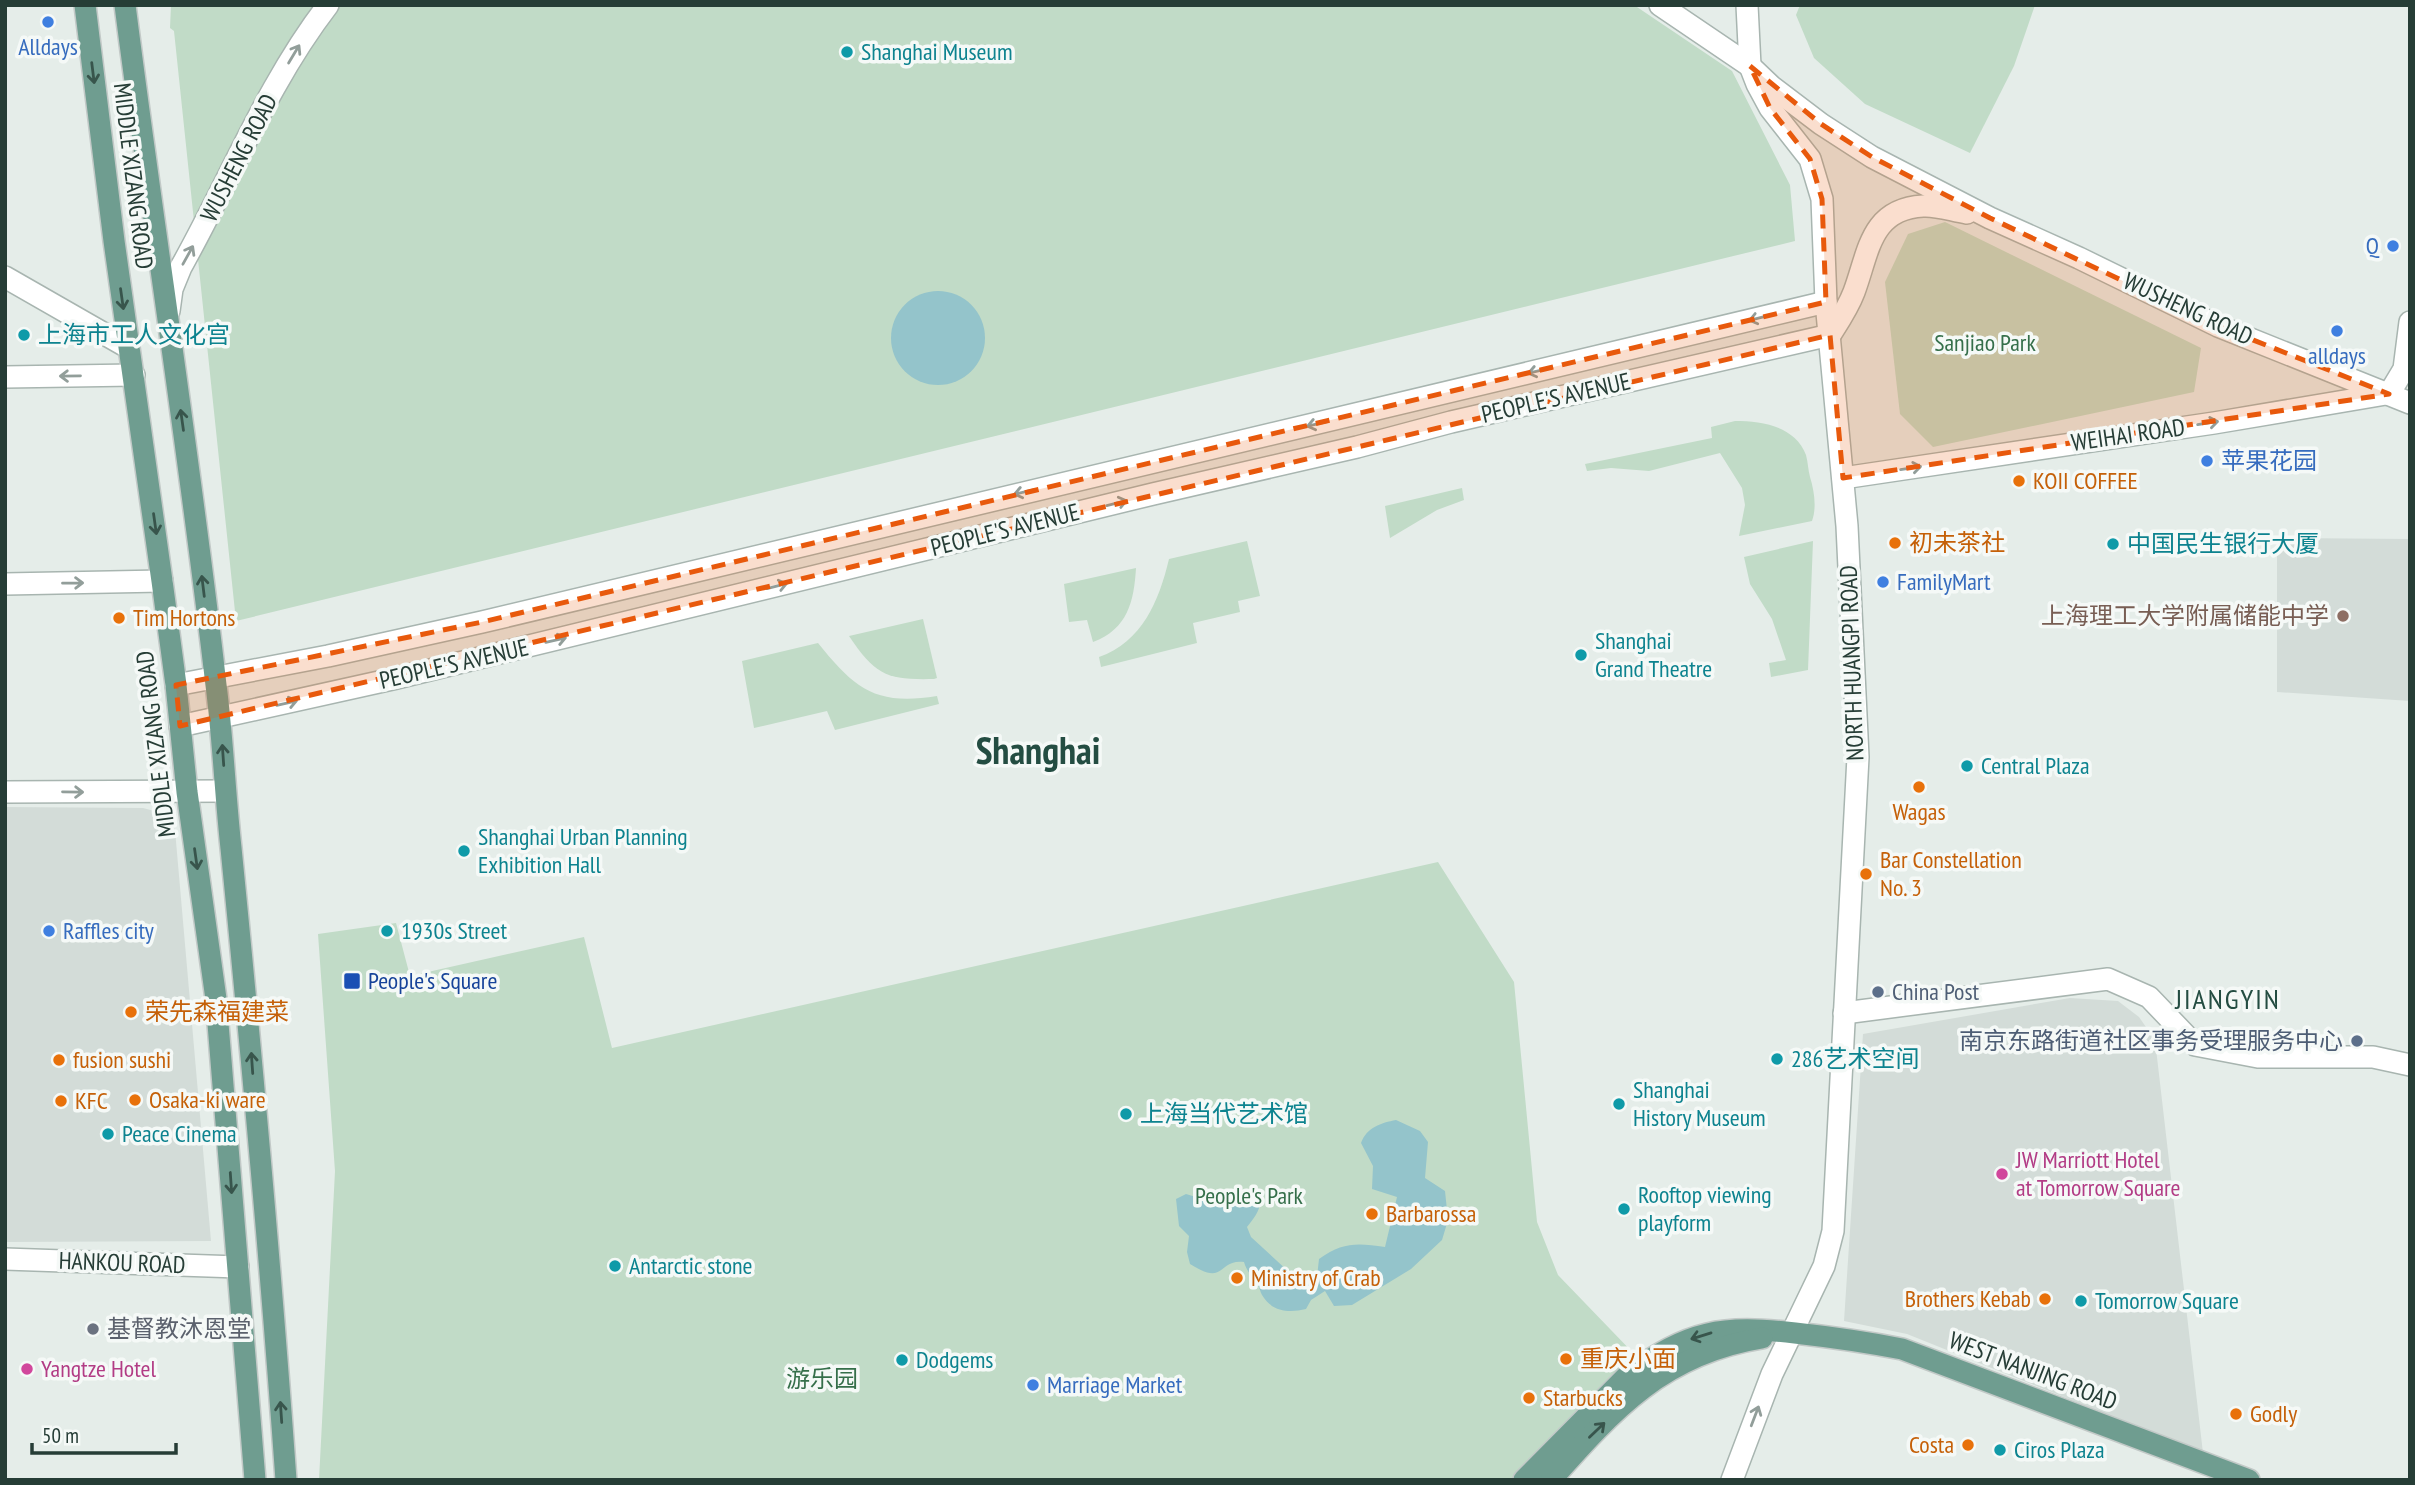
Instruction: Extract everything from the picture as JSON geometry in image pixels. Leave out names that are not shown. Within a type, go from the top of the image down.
[{"type":"main road","name":"MIDDLE XIZANG ROAD","points":[[85,5],[216,999],[254,1480]]},
{"type":"main road","name":"MIDDLE XIZANG ROAD","points":[[124,5],[216,678],[273,1296],[286,1480]]},
{"type":"main road","name":"WEST NANJING ROAD","points":[[1524,1480],[1628,1375],[1667,1349],[1720,1331],[1769,1329],[1853,1339],[1902,1349],[2249,1480]]},
{"type":"main road","name":"WEST NANJING ROAD","points":[[1551,1480],[1590,1437],[1639,1390],[1658,1376],[1673,1367],[1748,1340],[1792,1333]]},
{"type":"street","name":"WUSHENG ROAD","points":[[168,320],[172,289],[181,267],[282,76],[328,5]]},
{"type":"street","name":"WUSHENG ROAD","points":[[1660,5],[1750,66],[1771,86],[1821,124],[1872,157],[1990,218],[2218,326],[2389,394]]},
{"type":"street","name":"NORTH HUANGPI ROAD","points":[[1732,1480],[1767,1386],[1824,1266],[1833,1231],[1858,757],[1843,478],[1826,302],[1822,199],[1810,159],[1770,108],[1757,84],[1750,66],[1746,5]]},
{"type":"street","name":"WUSHENG ROAD","points":[[1830,335],[1844,313],[1871,240],[1884,220],[1905,209],[1926,205],[1990,218]]},
{"type":"street","points":[[5,277],[129,348]]},
{"type":"street","name":"PEOPLE'S AVENUE","points":[[176,685],[328,656],[482,622],[1826,302]]},
{"type":"street","points":[[2410,323],[2404,369],[2389,394],[2410,403]]},
{"type":"street","name":"PEOPLE'S AVENUE","points":[[180,726],[708,603],[1451,422],[1830,335]]},
{"type":"street","points":[[5,377],[134,375]]},
{"type":"street","name":"WEIHAI ROAD","points":[[1843,478],[2389,394]]},
{"type":"street","points":[[5,584],[162,581]]},
{"type":"street","points":[[5,792],[225,792]]},
{"type":"street","points":[[1844,1013],[2108,979],[2149,997],[2194,1045],[2258,1057],[2373,1057],[2410,1065]]},
{"type":"street","name":"HANKOU ROAD","points":[[5,1259],[238,1267]]},
{"type":"highlighted area","points":[[1750,66],[1821,124],[1872,157],[1990,218],[2218,326],[2389,394],[1843,478],[1830,335],[180,726],[176,685],[482,622],[1826,302],[1822,199],[1810,159],[1770,108]]},
{"type":"shaded area","name":"上海理工大学附属储能中学","points":[[2277,538],[2410,539],[2410,701],[2277,692]]},
{"type":"shaded area","name":"Raffles city","points":[[5,807],[143,808],[158,812],[168,819],[175,830],[211,1241],[5,1242]]},
{"type":"shaded area","name":"Tomorrow Square","points":[[2070,998],[2118,1001],[2139,1017],[2155,1040],[2203,1453],[1907,1334],[1844,1321],[1863,1034]]},
{"type":"green space","points":[[171,5],[1634,5],[1732,71],[1790,185],[1795,241],[236,621],[174,31],[170,28]]},
{"type":"green space","points":[[1800,5],[2035,5],[2014,66],[1970,153],[1865,104],[1814,58],[1796,15]]},
{"type":"green space","name":"Sanjiao Park","points":[[1945,222],[2201,348],[2194,392],[1933,447],[1900,414],[1885,282],[1908,234]]},
{"type":"green space","points":[[1735,421],[1776,427],[1786,431],[1801,445],[1806,455],[1814,493],[1812,521],[1739,536],[1745,505],[1742,488],[1720,453],[1649,471],[1611,468],[1587,471],[1585,464],[1712,438],[1711,427]]},
{"type":"green space","points":[[1462,488],[1464,500],[1437,510],[1390,538],[1385,506]]},
{"type":"green space","points":[[1247,541],[1260,596],[1238,601],[1240,612],[1193,623],[1197,643],[1101,667],[1099,657],[1127,641],[1146,618],[1160,590],[1169,559]]},
{"type":"green space","points":[[1813,541],[1808,670],[1771,677],[1769,663],[1786,660],[1772,619],[1750,584],[1744,557]]},
{"type":"green space","points":[[1136,568],[1131,602],[1114,630],[1093,642],[1087,620],[1069,622],[1064,584]]},
{"type":"green space","points":[[923,619],[937,678],[934,679],[905,678],[884,673],[867,660],[849,636]]},
{"type":"green space","points":[[818,643],[844,672],[869,690],[882,696],[898,698],[937,696],[939,704],[835,730],[827,711],[754,728],[742,661]]},
{"type":"green space","name":"People's Park","points":[[1438,862],[1514,982],[1537,1222],[1558,1275],[1637,1357],[1514,1480],[319,1480],[335,1171],[318,934],[396,923],[410,976],[584,937],[612,1048]]},
{"type":"water","points":[[938,291],[956,295],[971,305],[981,320],[985,338],[981,356],[971,371],[956,381],[938,385],[920,381],[905,371],[895,356],[891,338],[895,320],[905,305],[920,295]]},
{"type":"water","points":[[1396,1120],[1420,1131],[1428,1142],[1425,1178],[1445,1191],[1448,1220],[1442,1240],[1411,1269],[1352,1305],[1334,1306],[1325,1291],[1311,1300],[1306,1309],[1287,1311],[1266,1301],[1244,1262],[1229,1264],[1216,1273],[1190,1264],[1187,1252],[1189,1236],[1179,1226],[1176,1199],[1186,1194],[1217,1204],[1228,1199],[1232,1192],[1246,1191],[1259,1196],[1259,1209],[1247,1227],[1251,1237],[1302,1284],[1313,1283],[1317,1277],[1319,1259],[1336,1249],[1358,1245],[1385,1247],[1397,1197],[1372,1189],[1373,1166],[1361,1143],[1371,1129]]},
{"type":"place","name":"Alldays","points":[[48,22]]},
{"type":"place","name":"Shanghai Museum","points":[[847,52]]},
{"type":"place","name":"Q","points":[[2393,246]]},
{"type":"place","name":"alldays","points":[[2337,331]]},
{"type":"place","name":"上海市工人文化宫","points":[[24,335]]},
{"type":"place","name":"苹果花园","points":[[2207,461]]},
{"type":"place","name":"KOII COFFEE","points":[[2019,481]]},
{"type":"place","name":"初未茶社","points":[[1895,543]]},
{"type":"place","name":"中国民生银行大厦","points":[[2113,544]]},
{"type":"place","name":"FamilyMart","points":[[1883,582]]},
{"type":"place","name":"上海理工大学附属储能中学","points":[[2343,616]]},
{"type":"place","name":"Tim Hortons","points":[[119,618]]},
{"type":"place","name":"Shanghai Grand Theatre","points":[[1581,655]]},
{"type":"place","name":"Central Plaza","points":[[1967,766]]},
{"type":"place","name":"Wagas","points":[[1919,787]]},
{"type":"place","name":"Shanghai Urban Planning Exhibition Hall","points":[[464,851]]},
{"type":"place","name":"Bar Constellation No. 3","points":[[1866,874]]},
{"type":"place","name":"Raffles city","points":[[49,931]]},
{"type":"place","name":"1930s Street","points":[[387,931]]},
{"type":"place","name":"People's Square","points":[[352,981]]},
{"type":"place","name":"China Post","points":[[1878,992]]},
{"type":"place","name":"荣先森福建菜","points":[[131,1012]]},
{"type":"place","name":"南京东路街道社区事务受理服务中心","points":[[2357,1041]]},
{"type":"place","name":"286艺术空间","points":[[1777,1059]]},
{"type":"place","name":"fusion sushi","points":[[59,1060]]},
{"type":"place","name":"Osaka-ki ware","points":[[135,1100]]},
{"type":"place","name":"KFC","points":[[61,1101]]},
{"type":"place","name":"Shanghai History Museum","points":[[1619,1104]]},
{"type":"place","name":"上海当代艺术馆","points":[[1126,1114]]},
{"type":"place","name":"Peace Cinema","points":[[108,1134]]},
{"type":"place","name":"JW Marriott Hotel at Tomorrow Square","points":[[2002,1174]]},
{"type":"place","name":"Rooftop viewing playform","points":[[1624,1209]]},
{"type":"place","name":"Barbarossa","points":[[1372,1214]]},
{"type":"place","name":"Antarctic stone","points":[[615,1266]]},
{"type":"place","name":"Ministry of Crab","points":[[1237,1278]]},
{"type":"place","name":"Brothers Kebab","points":[[2045,1299]]},
{"type":"place","name":"Tomorrow Square","points":[[2081,1301]]},
{"type":"place","name":"基督教沐恩堂","points":[[93,1329]]},
{"type":"place","name":"重庆小面","points":[[1566,1359]]},
{"type":"place","name":"Dodgems","points":[[902,1360]]},
{"type":"place","name":"Yangtze Hotel","points":[[27,1369]]},
{"type":"place","name":"Marriage Market","points":[[1033,1385]]},
{"type":"place","name":"Starbucks","points":[[1529,1398]]},
{"type":"place","name":"Godly","points":[[2236,1414]]},
{"type":"place","name":"Costa","points":[[1968,1445]]},
{"type":"place","name":"Ciros Plaza","points":[[2000,1450]]},
{"type":"district","name":"Shanghai","points":[[1038,751]]},
{"type":"district","name":"JIANGYIN","points":[[2228,999]]},
{"type":"park label","name":"游乐园","points":[[822,1379]]}]
